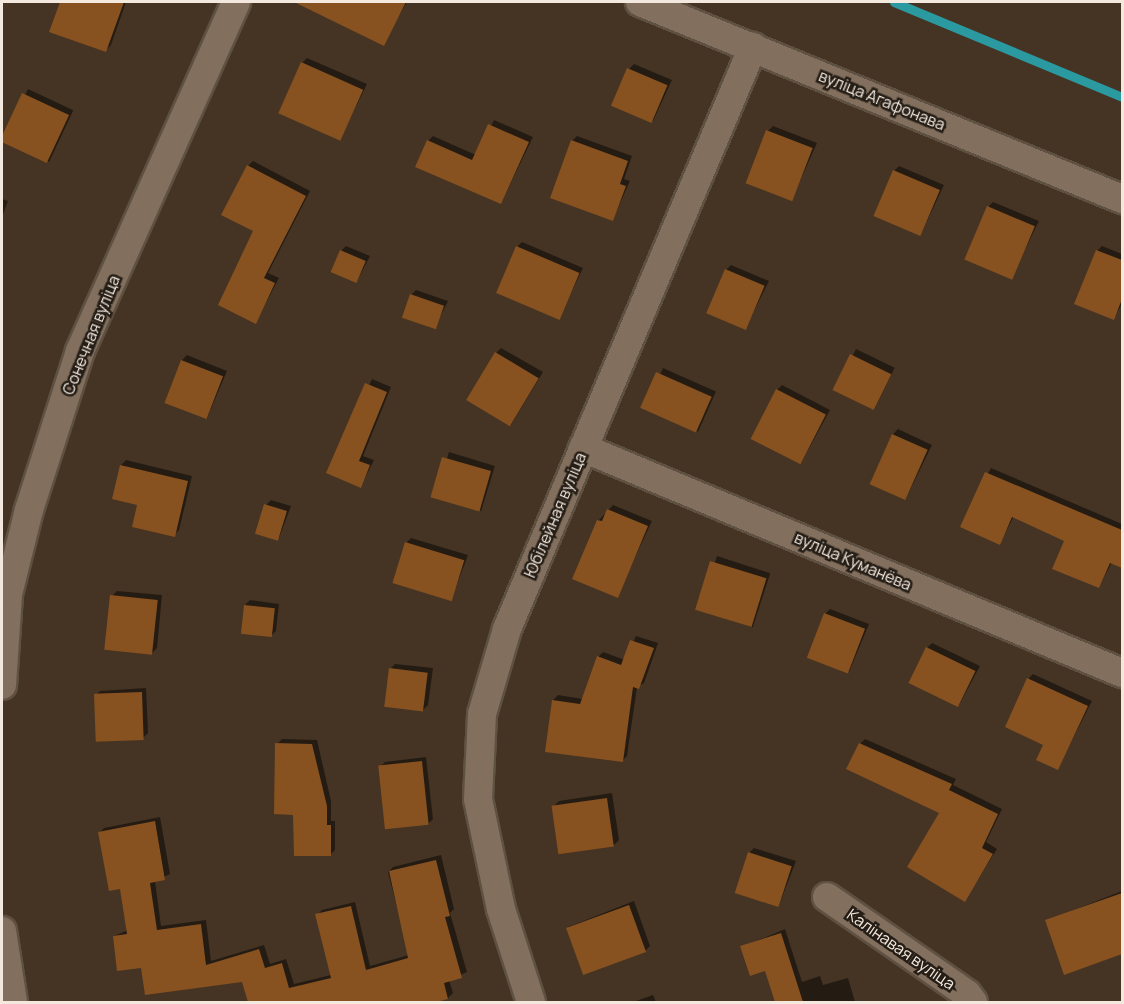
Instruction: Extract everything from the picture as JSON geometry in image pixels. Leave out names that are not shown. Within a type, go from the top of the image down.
[{"type":"street","name":"Сонечная вуліца","points":[[2,685],[8,594],[29,510],[80,351],[236,2]]},
{"type":"street","name":"вуліца Агафонава","points":[[640,2],[1122,199]]},
{"type":"street","name":"Юбілейная вуліца","points":[[531,1002],[501,909],[478,799],[482,714],[507,629],[753,47]]},
{"type":"street","name":"вуліца Куманёва","points":[[583,448],[1122,673]]},
{"type":"street","name":"Калінавая вуліца","points":[[827,897],[967,994],[973,1002]]},
{"type":"street","points":[[2,931],[14,1002]]},
{"type":"building","points":[[60,2],[124,2],[106,52],[49,32]]},
{"type":"building","points":[[294,2],[406,2],[384,46]]},
{"type":"building","points":[[301,62],[363,90],[340,141],[278,113]]},
{"type":"building","points":[[627,68],[668,85],[651,123],[611,106]]},
{"type":"building","points":[[22,93],[69,115],[47,163],[2,142],[2,136]]},
{"type":"building","points":[[488,124],[529,142],[501,204],[415,167],[427,140],[472,160]]},
{"type":"building","points":[[766,130],[813,148],[792,201],[746,183]]},
{"type":"building","points":[[571,140],[628,161],[620,184],[626,186],[613,221],[550,198]]},
{"type":"building","points":[[247,165],[306,196],[264,278],[275,283],[256,324],[218,305],[253,231],[221,215]]},
{"type":"building","points":[[893,170],[940,190],[920,236],[873,216]]},
{"type":"building","points":[[987,206],[1035,226],[1012,280],[964,259]]},
{"type":"building","points":[[516,246],[580,273],[560,320],[496,293]]},
{"type":"building","points":[[340,250],[366,261],[356,283],[331,272]]},
{"type":"building","points":[[1096,250],[1122,260],[1122,299],[1114,320],[1074,304]]},
{"type":"building","points":[[725,269],[765,286],[746,330],[706,313]]},
{"type":"building","points":[[410,294],[444,306],[436,329],[402,318]]},
{"type":"building","points":[[495,352],[539,378],[510,426],[466,400]]},
{"type":"building","points":[[850,354],[891,374],[874,410],[832,390]]},
{"type":"building","points":[[181,360],[223,376],[207,419],[165,403]]},
{"type":"building","points":[[656,372],[712,397],[696,432],[640,408]]},
{"type":"building","points":[[365,383],[387,392],[359,461],[370,465],[361,488],[326,473]]},
{"type":"building","points":[[776,389],[826,414],[800,464],[751,439]]},
{"type":"building","points":[[892,434],[928,450],[905,500],[870,484]]},
{"type":"building","points":[[442,457],[491,471],[479,511],[430,497]]},
{"type":"building","points":[[120,465],[188,481],[175,537],[132,527],[137,505],[112,499]]},
{"type":"building","points":[[985,472],[1122,530],[1122,568],[1110,563],[1099,588],[1052,569],[1064,541],[1012,517],[1000,545],[960,527]]},
{"type":"building","points":[[264,504],[287,511],[278,541],[255,534]]},
{"type":"building","points":[[607,509],[648,526],[618,598],[572,579],[597,520],[602,521]]},
{"type":"building","points":[[405,542],[464,560],[452,601],[392,583]]},
{"type":"building","points":[[710,561],[766,578],[752,627],[695,610]]},
{"type":"building","points":[[110,595],[158,600],[152,655],[104,650]]},
{"type":"building","points":[[244,605],[275,608],[272,637],[241,634]]},
{"type":"building","points":[[824,613],[865,629],[848,674],[807,658]]},
{"type":"building","points":[[630,640],[654,648],[639,689],[633,687],[623,762],[545,752],[552,700],[580,704],[597,656],[621,665]]},
{"type":"building","points":[[926,647],[975,671],[958,707],[908,683]]},
{"type":"building","points":[[389,668],[428,673],[423,711],[384,707]]},
{"type":"building","points":[[1027,678],[1088,706],[1058,770],[1036,760],[1043,745],[1005,727]]},
{"type":"building","points":[[142,692],[144,740],[96,742],[94,694]]},
{"type":"building","points":[[275,743],[312,744],[327,806],[327,825],[331,825],[331,856],[294,856],[293,815],[274,814]]},
{"type":"building","points":[[859,743],[952,784],[949,790],[998,814],[982,848],[993,854],[965,902],[907,867],[939,813],[846,769]]},
{"type":"building","points":[[422,761],[429,825],[385,829],[378,766]]},
{"type":"building","points":[[607,798],[614,847],[558,854],[552,806]]},
{"type":"building","points":[[155,821],[165,880],[150,883],[157,930],[201,924],[206,965],[259,949],[265,968],[282,963],[289,988],[331,978],[315,914],[351,906],[366,970],[408,958],[389,871],[436,860],[450,916],[445,917],[462,978],[444,983],[448,999],[436,1002],[248,1002],[242,982],[145,995],[141,968],[117,971],[113,936],[127,934],[120,889],[109,891],[98,832]]},
{"type":"building","points":[[748,852],[792,866],[778,907],[735,893]]},
{"type":"building","points":[[1122,893],[1122,954],[1064,975],[1045,920]]},
{"type":"building","points":[[629,905],[646,952],[583,975],[566,928]]},
{"type":"building","points":[[781,933],[803,1002],[775,1002],[765,971],[750,976],[740,946]]},
{"type":"waterway","points":[[894,2],[1122,97]]}]
